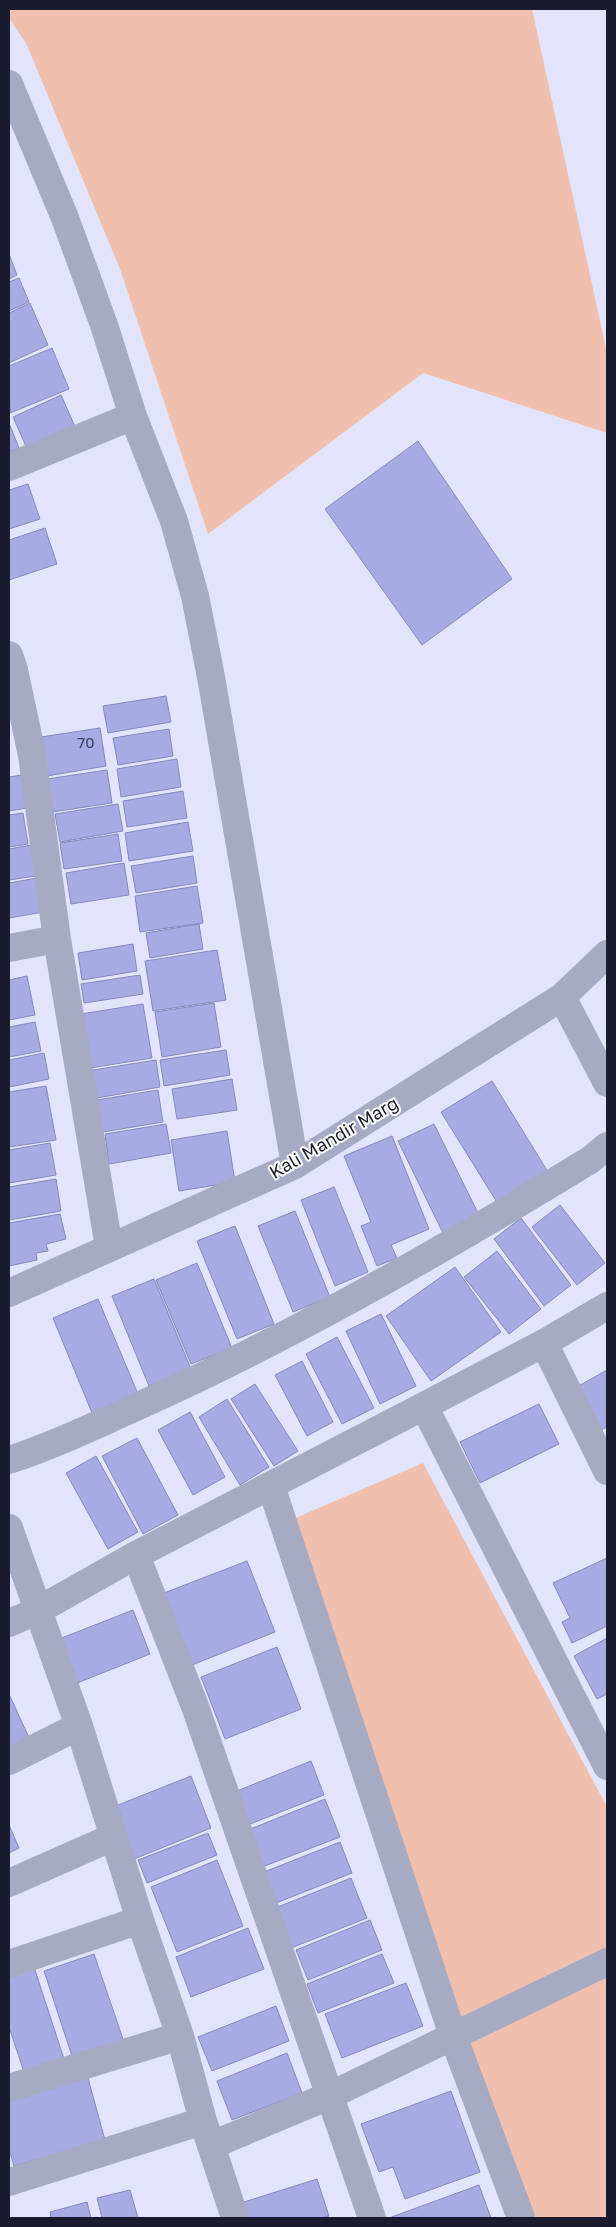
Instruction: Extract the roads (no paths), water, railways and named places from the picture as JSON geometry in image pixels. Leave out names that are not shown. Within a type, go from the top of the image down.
[{"type":"street","points":[[9,84],[65,218],[104,325],[133,416],[174,520],[195,596],[213,687],[295,1165]]},
{"type":"street","points":[[9,467],[133,416]]},
{"type":"street","points":[[9,655],[14,670],[32,755],[57,939],[109,1247]]},
{"type":"street","points":[[9,948],[57,939]]},
{"type":"street","name":"Kali Mandir Marg","points":[[9,1293],[295,1165],[562,997],[607,954]]},
{"type":"street","points":[[562,997],[607,1083]]},
{"type":"street","points":[[9,1460],[188,1384],[301,1326],[456,1241],[590,1160],[607,1146]]},
{"type":"street","points":[[9,1623],[37,1611],[136,1555],[544,1343],[607,1306]]},
{"type":"street","points":[[544,1343],[607,1472]]},
{"type":"street","points":[[424,1406],[607,1766]]},
{"type":"street","points":[[271,1486],[453,2036],[521,2218]]},
{"type":"street","points":[[9,1528],[14,1561],[37,1611],[79,1726],[140,1920],[180,2036],[235,2218]]},
{"type":"street","points":[[136,1555],[196,1709],[372,2218]]},
{"type":"street","points":[[9,1761],[79,1726]]},
{"type":"street","points":[[9,1884],[113,1837]]},
{"type":"street","points":[[9,1964],[140,1920]]},
{"type":"street","points":[[9,2182],[208,2133],[329,2096],[607,1962]]},
{"type":"street","points":[[9,2088],[180,2036]]}]
